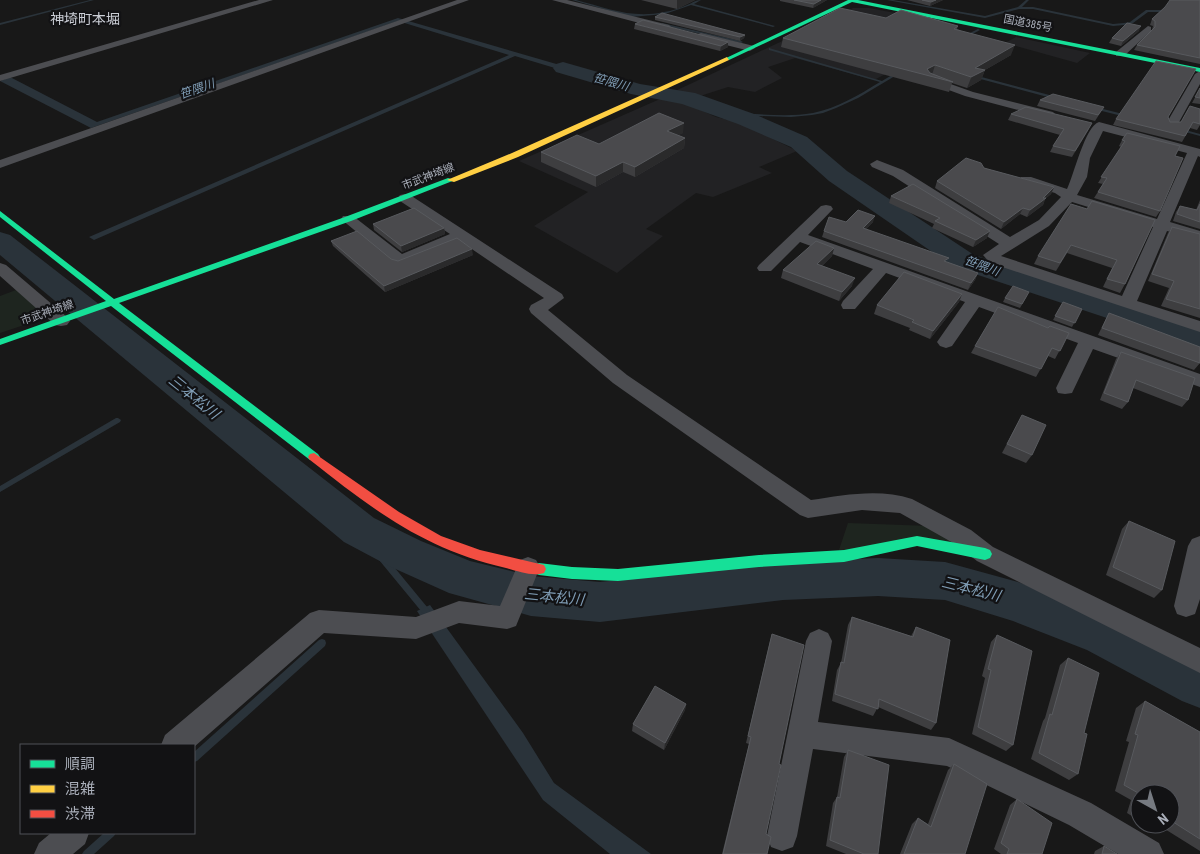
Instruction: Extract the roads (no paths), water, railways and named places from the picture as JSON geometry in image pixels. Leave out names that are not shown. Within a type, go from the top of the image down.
[{"type":"main road","name":"市武神埼線","points":[[0,342],[348,219],[515,155],[649,96],[852,0]]},
{"type":"main road","name":"国道385号","points":[[852,0],[1200,72]]},
{"type":"main road","points":[[0,213],[363,495],[424,534],[472,553],[528,567],[572,573],[618,575],[844,556],[917,541],[952,546],[985,554]]},
{"type":"street","points":[[0,78],[270,0]]},
{"type":"street","points":[[0,164],[465,0]]},
{"type":"street","points":[[556,0],[750,48]]},
{"type":"street","points":[[1120,54],[1148,29]]},
{"type":"street","points":[[1172,124],[1187,107],[1200,72]]},
{"type":"street","points":[[931,80],[969,94],[1062,117]]},
{"type":"street","points":[[1128,302],[1197,152],[1095,125],[1080,176],[1069,197],[1044,223],[991,255],[996,260],[1200,327]]},
{"type":"street","points":[[876,164],[898,173],[1008,243]]},
{"type":"street","points":[[1014,177],[1060,190],[1069,197],[1200,236]]},
{"type":"street","points":[[405,198],[556,298],[537,309],[620,379],[808,509],[862,501],[904,506],[963,537],[985,554],[1200,661]]},
{"type":"street","points":[[765,268],[826,209]]},
{"type":"street","points":[[348,219],[400,260],[461,235]]},
{"type":"street","points":[[798,236],[1200,382]]},
{"type":"street","points":[[849,305],[883,267]]},
{"type":"street","points":[[4,276],[61,321]]},
{"type":"street","points":[[946,342],[975,300]]},
{"type":"street","points":[[1065,388],[1088,341]]},
{"type":"street","points":[[1186,606],[1197,577],[1200,546]]},
{"type":"street","points":[[176,744],[318,621],[416,628],[459,612],[507,618],[528,567]]},
{"type":"street","points":[[782,836],[819,641]]},
{"type":"street","points":[[801,734],[949,752],[1080,814],[1148,854]]},
{"type":"street","points":[[50,854],[73,834]]},
{"type":"water","points":[[398,18],[615,81],[608,84],[515,56],[94,240],[89,237],[509,55],[398,21],[91,128],[0,81],[10,77],[97,122]]},
{"type":"water","points":[[430,605],[523,733],[554,783],[651,854],[610,854],[543,800],[417,611]]},
{"type":"waterway","points":[[0,24],[93,0]]},
{"type":"waterway","points":[[573,0],[627,15]]},
{"type":"waterway","points":[[627,15],[665,13],[700,0]]},
{"type":"waterway","points":[[888,0],[985,17],[1019,8]]},
{"type":"waterway","points":[[1019,8],[1028,0]]},
{"type":"waterway","points":[[691,4],[774,26]]},
{"type":"waterway","points":[[1019,8],[1033,8],[1113,25],[1132,22],[1147,11],[1169,11]]},
{"type":"waterway","points":[[662,24],[741,42]]},
{"type":"waterway","points":[[964,37],[979,30]]},
{"type":"waterway","points":[[770,49],[882,82]]},
{"type":"waterway","name":"笹隈川","points":[[563,68],[638,90],[687,98],[746,119],[799,142],[838,176],[964,261],[1034,285],[1123,311],[1200,338]]},
{"type":"waterway","points":[[728,114],[791,116],[812,114],[835,108],[898,73]]},
{"type":"waterway","points":[[974,76],[1056,98]]},
{"type":"waterway","points":[[1095,108],[1126,116]]},
{"type":"waterway","points":[[1179,129],[1200,135]]},
{"type":"waterway","name":"三本松川","points":[[0,241],[359,530],[406,554],[465,579],[531,596],[600,602],[783,581],[878,577],[945,581],[1018,602],[1104,635],[1200,684]]},
{"type":"waterway","points":[[0,489],[118,420]]},
{"type":"waterway","points":[[359,530],[429,615]]},
{"type":"waterway","points":[[195,757],[322,643]]},
{"type":"waterway","points":[[87,854],[110,834]]},
{"type":"district","name":"神埼町本堀","points":[[85,19]]}]
